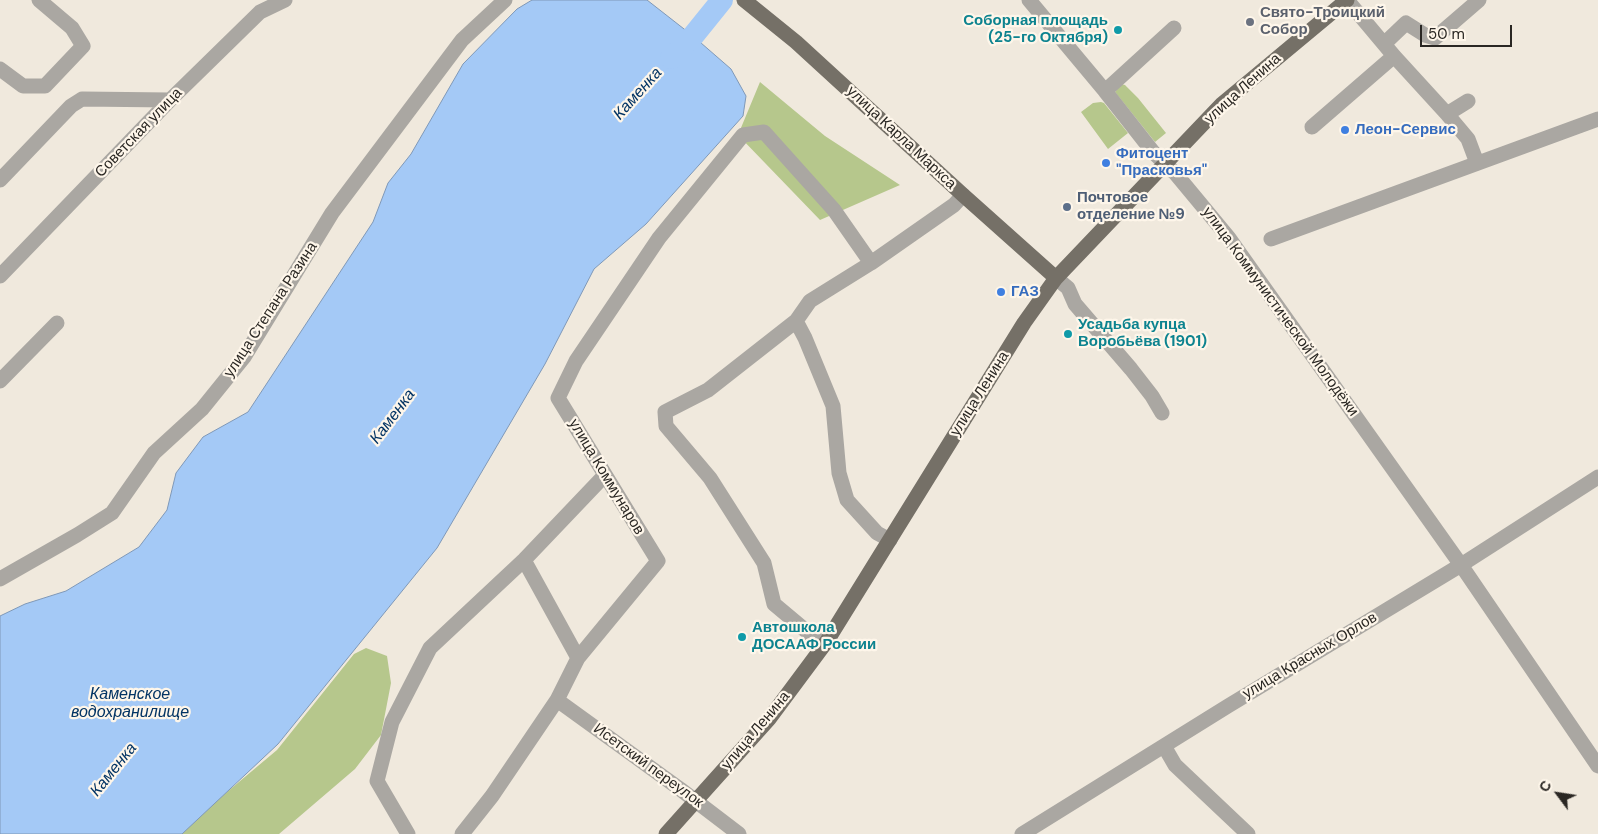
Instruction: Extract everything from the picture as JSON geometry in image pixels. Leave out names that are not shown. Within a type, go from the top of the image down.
[{"type":"main road","name":"улица Карла Маркса","points":[[744,0],[796,42],[1056,278]]},
{"type":"main road","name":"улица Ленина","points":[[666,834],[769,719],[827,641],[1024,323],[1056,278],[1222,104],[1347,0]]},
{"type":"street","points":[[0,69],[23,86],[45,86],[83,46],[72,28],[39,0]]},
{"type":"street","name":"Советская улица","points":[[0,276],[170,100],[260,12],[285,0]]},
{"type":"street","name":"улица Степана Разина","points":[[0,579],[112,513],[154,453],[202,409],[244,357],[332,213],[462,40],[505,0]]},
{"type":"street","name":"улица Коммунистической Молодёжи","points":[[1029,0],[1153,152],[1166,163],[1229,238],[1461,565],[1598,766]]},
{"type":"street","points":[[1347,0],[1468,139],[1477,163]]},
{"type":"street","points":[[1385,43],[1406,23],[1425,35],[1436,38],[1478,0]]},
{"type":"street","points":[[1105,91],[1174,28]]},
{"type":"street","points":[[1312,128],[1394,56]]},
{"type":"street","points":[[0,180],[71,106],[82,99],[170,100]]},
{"type":"street","points":[[1448,114],[1468,101]]},
{"type":"street","points":[[1271,239],[1598,120]]},
{"type":"street","name":"улица Коммунаров","points":[[462,834],[492,796],[557,700],[578,658],[658,561],[558,398],[576,361],[658,238],[743,135],[764,132],[834,210],[870,263]]},
{"type":"street","points":[[827,641],[811,635],[774,604],[764,563],[710,478],[666,426],[665,412],[708,390],[796,321],[810,301],[870,263],[954,205],[963,195]]},
{"type":"street","points":[[1056,278],[1068,288],[1075,304],[1131,369],[1152,396],[1162,413]]},
{"type":"street","points":[[796,321],[833,406],[839,473],[846,500],[877,533],[890,540]]},
{"type":"street","points":[[0,381],[57,323]]},
{"type":"street","points":[[408,834],[377,781],[392,722],[430,648],[524,560],[605,475]]},
{"type":"street","name":"улица Красных Орлов","points":[[1022,834],[1461,565],[1598,477]]},
{"type":"street","points":[[524,560],[578,658]]},
{"type":"street","name":"Исетский переулок","points":[[557,700],[696,801],[738,834]]},
{"type":"street","points":[[1164,746],[1175,765],[1248,834]]},
{"type":"green space","points":[[760,82],[825,136],[900,185],[820,220],[738,135]]},
{"type":"green space","points":[[1121,84],[1125,85],[1138,98],[1166,133],[1155,142],[1115,92]]},
{"type":"green space","points":[[1093,103],[1104,103],[1128,133],[1108,149],[1081,112]]},
{"type":"green space","points":[[366,648],[387,656],[391,683],[381,735],[355,769],[279,834],[177,834],[277,750],[354,654]]},
{"type":"water","name":"Каменское водохранилище","points":[[532,0],[647,0],[731,69],[746,96],[743,116],[646,224],[594,269],[545,364],[437,548],[278,744],[182,834],[0,834],[0,616],[25,604],[66,591],[139,547],[167,510],[176,473],[203,437],[248,412],[373,222],[388,183],[411,154],[463,64],[517,9]]},
{"type":"waterway","name":"Каменка","points":[[671,58],[693,36],[722,0]]},
{"type":"place","name":"Свято-Троицкий Собор","points":[[1250,22]]},
{"type":"place","name":"Соборная площадь (25-го Октября)","points":[[1118,30]]},
{"type":"place","name":"Леон-Сервис","points":[[1345,130]]},
{"type":"place","name":"Фитоцент \"Прасковья\"","points":[[1106,163]]},
{"type":"place","name":"Почтовое отделение №9","points":[[1067,207]]},
{"type":"place","name":"ГАЗ","points":[[1001,292]]},
{"type":"place","name":"Усадьба купца Воробьёва (1901)","points":[[1068,334]]},
{"type":"place","name":"Автошкола ДОСААФ России","points":[[742,637]]}]
